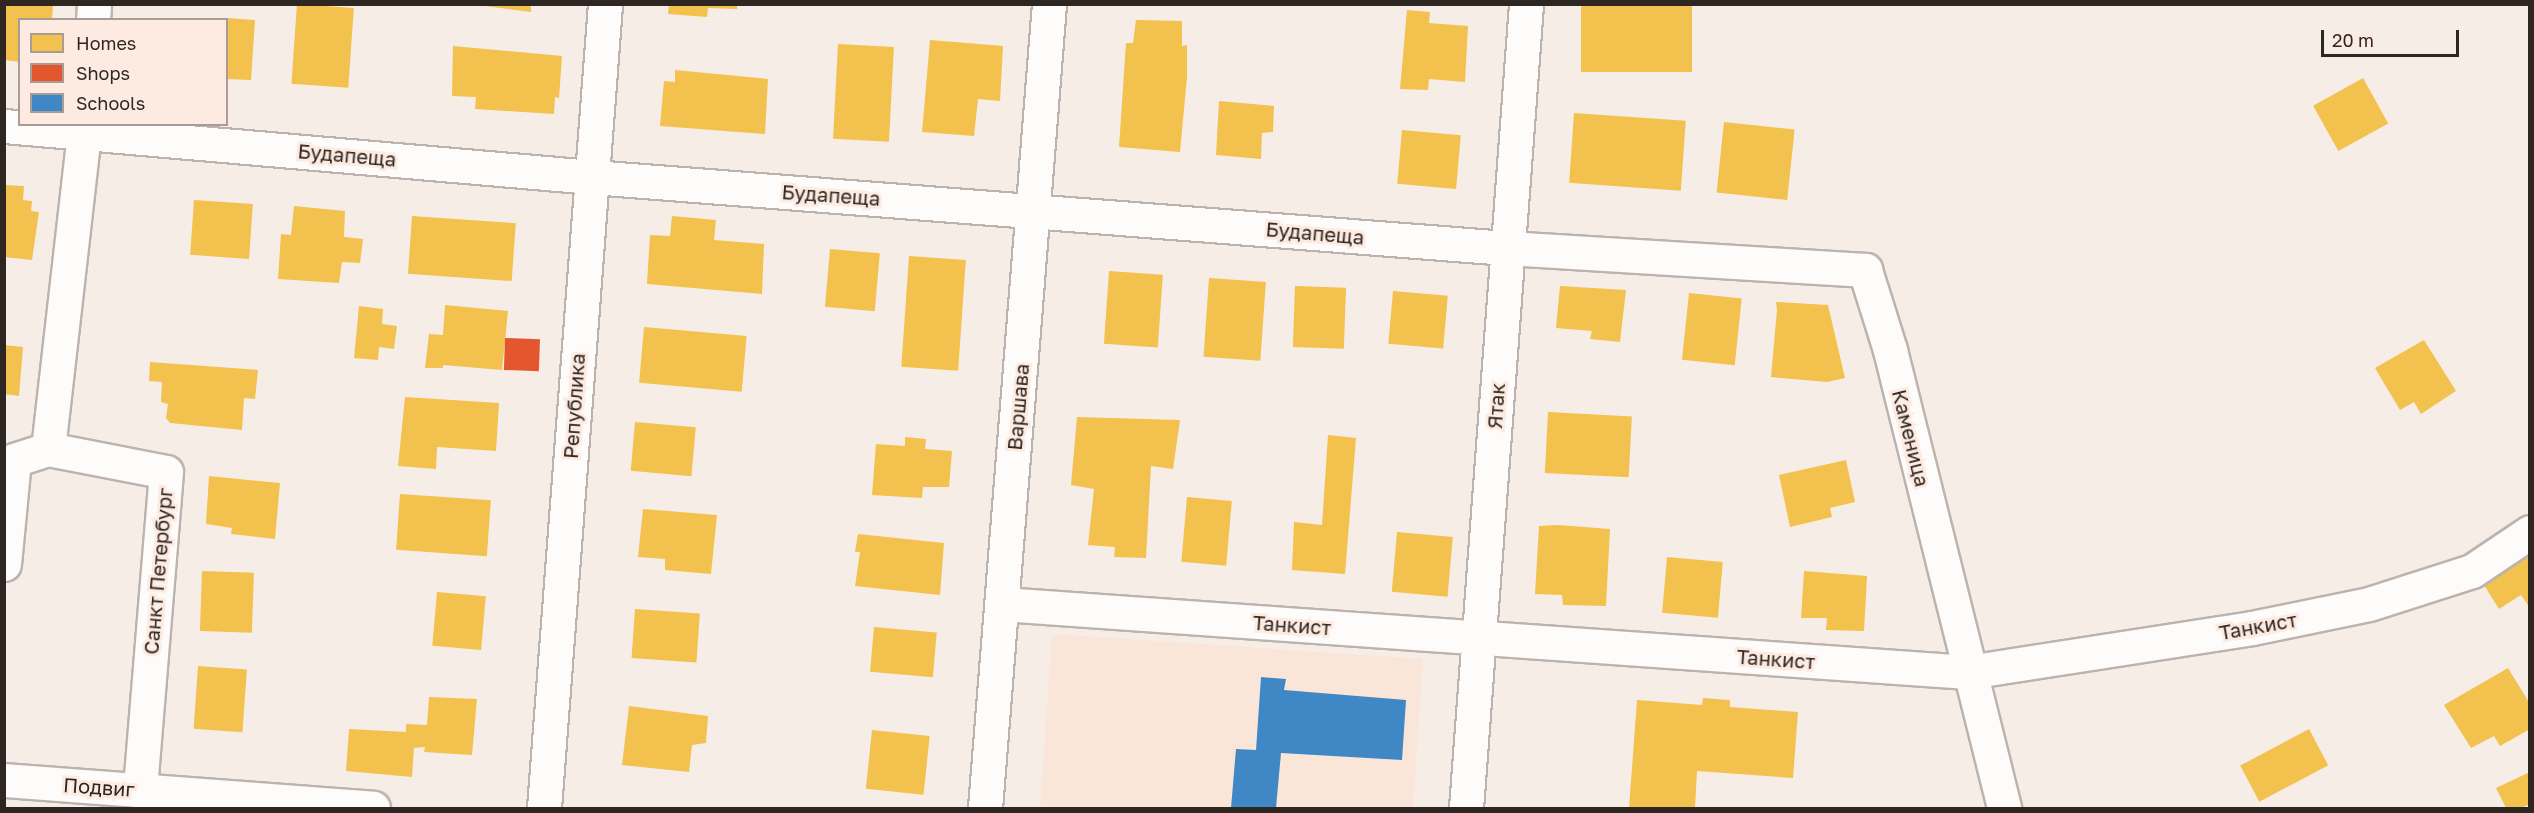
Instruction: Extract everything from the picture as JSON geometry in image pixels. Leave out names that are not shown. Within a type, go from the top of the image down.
[{"type":"street","name":"Република","points":[[544,808],[605,4]]},
{"type":"street","name":"Варшава","points":[[985,808],[1049,4]]},
{"type":"street","name":"Ятак","points":[[1466,808],[1526,4]]},
{"type":"street","name":"Будапеща","points":[[4,126],[84,128],[592,177],[1507,248],[1658,256]]},
{"type":"street","points":[[48,449],[84,128]]},
{"type":"street","name":"Каменица","points":[[1658,256],[1865,270],[1890,350],[1968,672],[2004,808]]},
{"type":"street","name":"Санкт Петербург","points":[[4,564],[14,460],[48,449],[166,472],[140,790]]},
{"type":"street","name":"Танкист","points":[[1002,604],[1968,672],[2252,628],[2369,604],[2472,571],[2529,532]]},
{"type":"street","name":"Подвиг","points":[[4,780],[373,808]]},
{"type":"shaded area","points":[[1052,634],[1423,659],[1413,808],[1040,808]]},
{"type":"building: Homes","points":[[6,4],[53,4],[52,18],[18,18],[18,62],[4,60]]},
{"type":"building: Homes","points":[[297,4],[354,8],[348,88],[291,84]]},
{"type":"building: Homes","points":[[470,4],[531,4],[531,12]]},
{"type":"building: Homes","points":[[669,4],[737,4],[737,9],[708,8],[707,17],[668,14]]},
{"type":"building: Homes","points":[[1581,4],[1692,4],[1692,72],[1581,72]]},
{"type":"building: Homes","points":[[1407,10],[1430,12],[1429,23],[1468,26],[1465,82],[1429,79],[1428,90],[1400,89]]},
{"type":"building: Homes","points":[[228,18],[255,20],[251,80],[228,79]]},
{"type":"building: Homes","points":[[1136,20],[1182,21],[1182,46],[1187,45],[1187,77],[1180,152],[1119,147],[1126,43],[1133,43]]},
{"type":"building: Homes","points":[[930,40],[1003,46],[1000,101],[978,99],[974,136],[922,132]]},
{"type":"building: Homes","points":[[838,44],[894,47],[889,142],[833,139]]},
{"type":"building: Homes","points":[[453,46],[562,56],[559,98],[555,97],[554,114],[475,109],[476,97],[452,96]]},
{"type":"building: Homes","points":[[675,70],[768,79],[765,134],[660,126],[664,81],[675,82]]},
{"type":"building: Homes","points":[[2363,78],[2388,123],[2338,151],[2313,106]]},
{"type":"building: Homes","points":[[1219,101],[1274,106],[1273,132],[1262,133],[1261,159],[1216,155]]},
{"type":"building: Homes","points":[[1574,113],[1686,121],[1681,191],[1569,183]]},
{"type":"building: Homes","points":[[1724,122],[1795,129],[1787,200],[1717,193]]},
{"type":"building: Homes","points":[[1402,130],[1461,135],[1456,189],[1397,184]]},
{"type":"building: Homes","points":[[4,185],[24,186],[23,200],[32,201],[31,211],[39,212],[32,260],[4,257]]},
{"type":"building: Homes","points":[[194,200],[253,204],[249,259],[190,255]]},
{"type":"building: Homes","points":[[294,206],[345,211],[344,237],[363,239],[360,263],[342,262],[339,283],[278,279],[281,234],[291,235]]},
{"type":"building: Homes","points":[[412,216],[516,223],[512,281],[408,274]]},
{"type":"building: Homes","points":[[672,216],[716,220],[714,240],[764,244],[762,294],[647,284],[650,235],[670,236]]},
{"type":"building: Homes","points":[[830,249],[880,253],[875,311],[825,307]]},
{"type":"building: Homes","points":[[909,256],[966,260],[958,371],[901,367]]},
{"type":"building: Homes","points":[[1109,271],[1163,275],[1158,348],[1104,344]]},
{"type":"building: Homes","points":[[1209,278],[1266,282],[1260,361],[1203,357]]},
{"type":"building: Homes","points":[[1295,286],[1346,288],[1344,349],[1293,347]]},
{"type":"building: Homes","points":[[1560,286],[1626,290],[1620,342],[1590,339],[1592,331],[1556,328]]},
{"type":"building: Homes","points":[[1393,291],[1448,296],[1443,349],[1388,344]]},
{"type":"building: Homes","points":[[1689,293],[1742,299],[1735,365],[1682,360]]},
{"type":"building: Homes","points":[[1776,302],[1828,305],[1845,378],[1827,382],[1771,377]]},
{"type":"building: Homes","points":[[445,305],[508,311],[502,370],[443,365],[443,368],[425,368],[429,334],[443,335]]},
{"type":"building: Homes","points":[[359,306],[383,309],[382,324],[397,326],[394,349],[379,347],[378,360],[354,358]]},
{"type":"building: Homes","points":[[644,327],[747,336],[742,392],[639,383]]},
{"type":"building: Homes","points":[[2424,340],[2456,391],[2421,414],[2414,402],[2400,410],[2375,368]]},
{"type":"building: Homes","points":[[4,345],[23,347],[19,396],[4,394]]},
{"type":"building: Homes","points":[[150,362],[258,370],[255,399],[244,398],[242,430],[170,423],[166,418],[168,404],[161,402],[162,382],[149,381]]},
{"type":"building: Homes","points":[[405,397],[499,403],[496,451],[437,447],[436,469],[398,466]]},
{"type":"building: Homes","points":[[1548,412],[1632,416],[1629,477],[1545,473]]},
{"type":"building: Homes","points":[[1077,417],[1180,420],[1173,469],[1151,466],[1146,558],[1114,557],[1115,547],[1088,545],[1094,489],[1071,485]]},
{"type":"building: Homes","points":[[635,422],[696,427],[691,476],[631,471]]},
{"type":"building: Homes","points":[[1328,435],[1356,438],[1345,574],[1292,570],[1294,522],[1322,525]]},
{"type":"building: Homes","points":[[905,437],[926,439],[925,449],[952,451],[949,487],[923,487],[922,498],[872,495],[876,444],[905,446]]},
{"type":"building: Homes","points":[[1846,460],[1855,502],[1830,508],[1832,517],[1790,527],[1779,475]]},
{"type":"building: Homes","points":[[209,476],[280,483],[275,539],[231,534],[232,528],[206,524]]},
{"type":"building: Homes","points":[[400,494],[491,500],[487,556],[396,550]]},
{"type":"building: Homes","points":[[1187,497],[1232,501],[1226,566],[1181,562]]},
{"type":"building: Homes","points":[[643,509],[717,515],[711,574],[665,570],[665,559],[638,557]]},
{"type":"building: Homes","points":[[1558,525],[1610,529],[1606,606],[1563,605],[1562,595],[1535,594],[1539,526]]},
{"type":"building: Homes","points":[[1397,532],[1453,537],[1448,597],[1392,592]]},
{"type":"building: Homes","points":[[858,534],[944,543],[940,595],[855,586],[860,552],[855,552]]},
{"type":"building: Homes","points":[[2530,556],[2530,608],[2521,595],[2499,609],[2484,585]]},
{"type":"building: Homes","points":[[1667,557],[1723,562],[1718,618],[1662,613]]},
{"type":"building: Homes","points":[[202,571],[254,573],[252,633],[200,631]]},
{"type":"building: Homes","points":[[1804,571],[1867,576],[1864,631],[1826,630],[1827,618],[1801,618]]},
{"type":"building: Homes","points":[[437,592],[486,596],[481,650],[432,646]]},
{"type":"building: Homes","points":[[635,609],[700,614],[696,662],[632,658]]},
{"type":"building: Homes","points":[[874,627],[937,632],[933,677],[870,672]]},
{"type":"building: Homes","points":[[198,666],[247,669],[242,732],[194,729]]},
{"type":"building: Homes","points":[[2508,668],[2530,704],[2530,729],[2500,746],[2494,736],[2471,748],[2444,705]]},
{"type":"building: Homes","points":[[429,697],[477,699],[472,755],[424,752],[425,747],[414,748],[412,777],[346,771],[349,729],[406,732],[406,724],[427,725]]},
{"type":"building: Homes","points":[[1703,698],[1730,700],[1730,707],[1798,712],[1793,778],[1697,771],[1695,808],[1629,808],[1637,700],[1702,705]]},
{"type":"building: Homes","points":[[629,706],[708,716],[706,743],[692,745],[689,772],[622,765]]},
{"type":"building: Homes","points":[[2309,729],[2328,765],[2259,802],[2240,766]]},
{"type":"building: Homes","points":[[872,730],[930,736],[924,795],[866,789]]},
{"type":"building: Homes","points":[[2530,772],[2530,804],[2521,808],[2506,808],[2496,788]]},
{"type":"building: Shops","points":[[505,338],[540,339],[539,371],[504,370]]},
{"type":"building: Schools","points":[[1261,677],[1286,679],[1284,690],[1406,700],[1402,760],[1281,753],[1276,808],[1231,808],[1236,749],[1256,750]]}]
